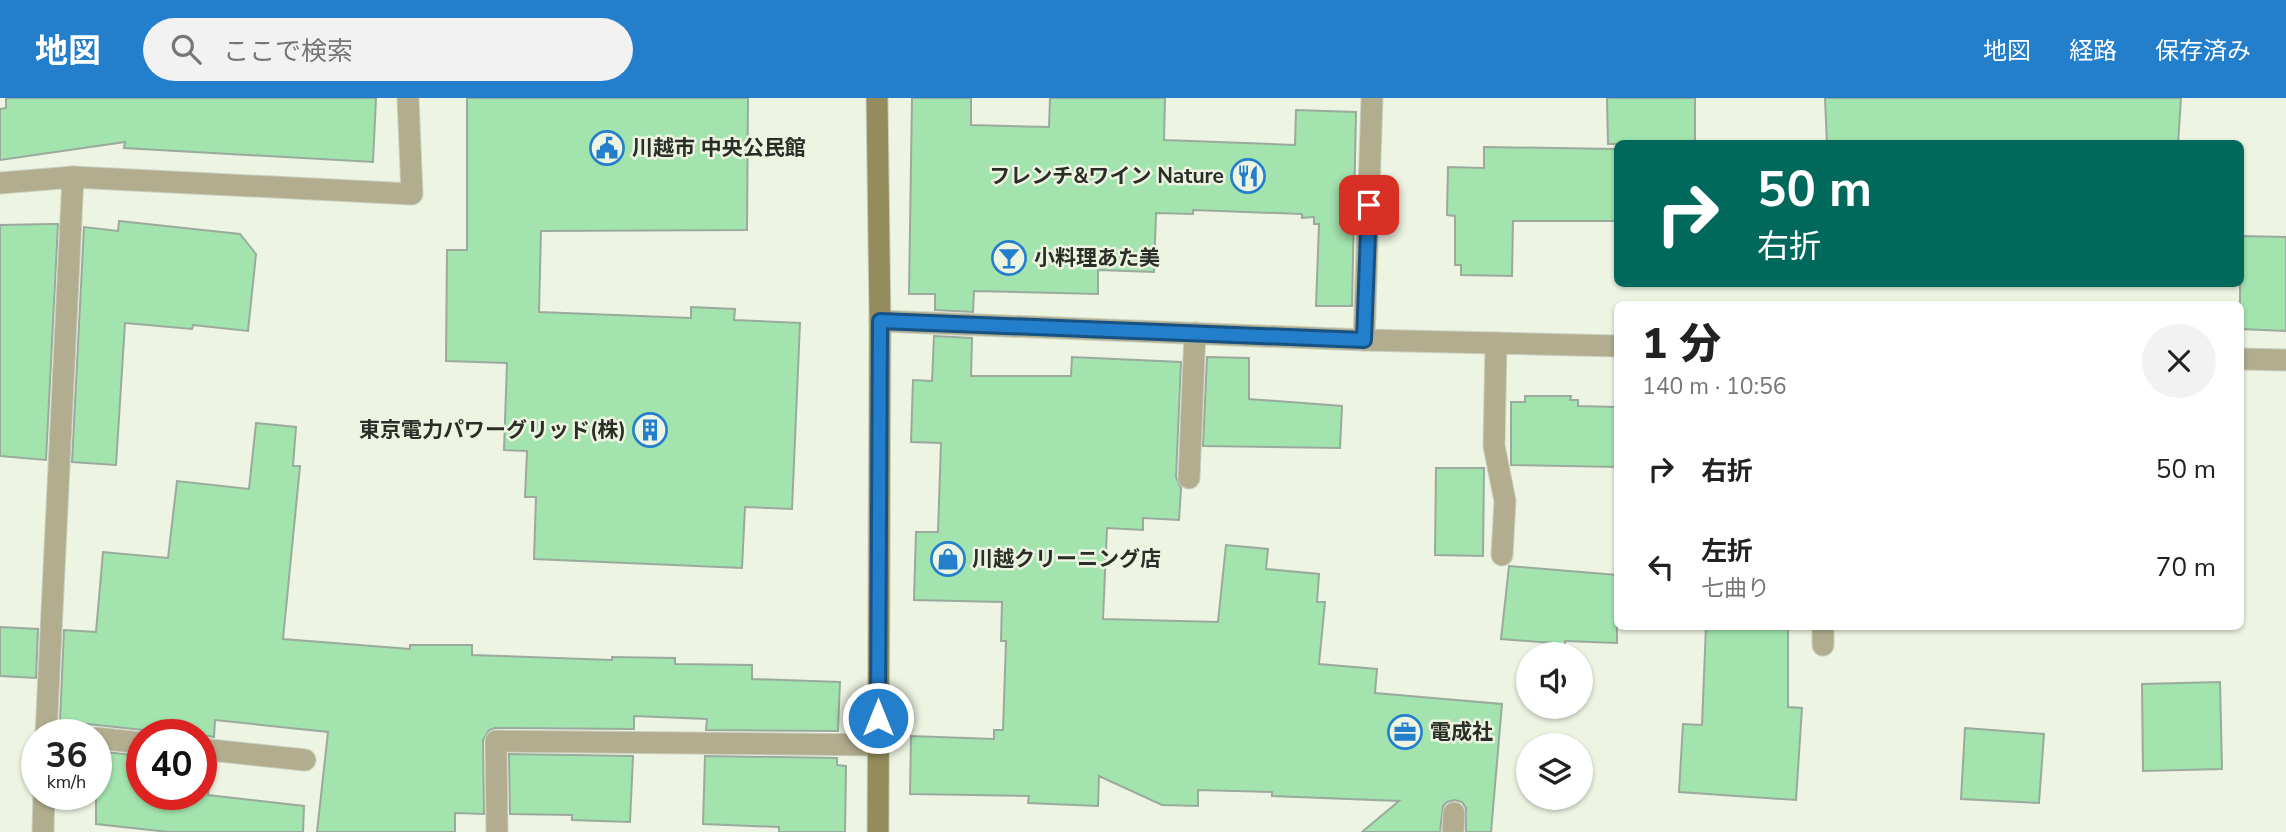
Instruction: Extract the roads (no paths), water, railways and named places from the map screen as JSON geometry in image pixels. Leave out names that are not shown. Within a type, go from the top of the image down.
[{"type":"street","points":[[0,183],[73,177],[412,194],[408,98]]},
{"type":"street","points":[[877,98],[880,321],[878,832]]},
{"type":"street","points":[[1364,340],[1372,98]]},
{"type":"street","points":[[54,719],[73,177]]},
{"type":"street","points":[[880,321],[1364,340],[1614,346]]},
{"type":"street","points":[[1189,478],[1195,333]]},
{"type":"street","points":[[1496,342],[1494,446],[1505,500],[1502,555]]},
{"type":"street","points":[[2244,359],[2286,360]]},
{"type":"street","points":[[497,832],[496,741],[878,745]]},
{"type":"street","points":[[217,751],[305,760]]},
{"type":"street","points":[[43,832],[44,810]]},
{"type":"place","name":"川越市 中央公民館","points":[[607,148]]},
{"type":"place","name":"フレンチ&ワイン Nature","points":[[1248,176]]},
{"type":"place","name":"小料理あた美","points":[[1009,258]]},
{"type":"place","name":"東京電力パワーグリッド(株)","points":[[650,430]]},
{"type":"place","name":"川越クリーニング店","points":[[948,559]]},
{"type":"place","name":"電成社","points":[[1405,732]]}]
